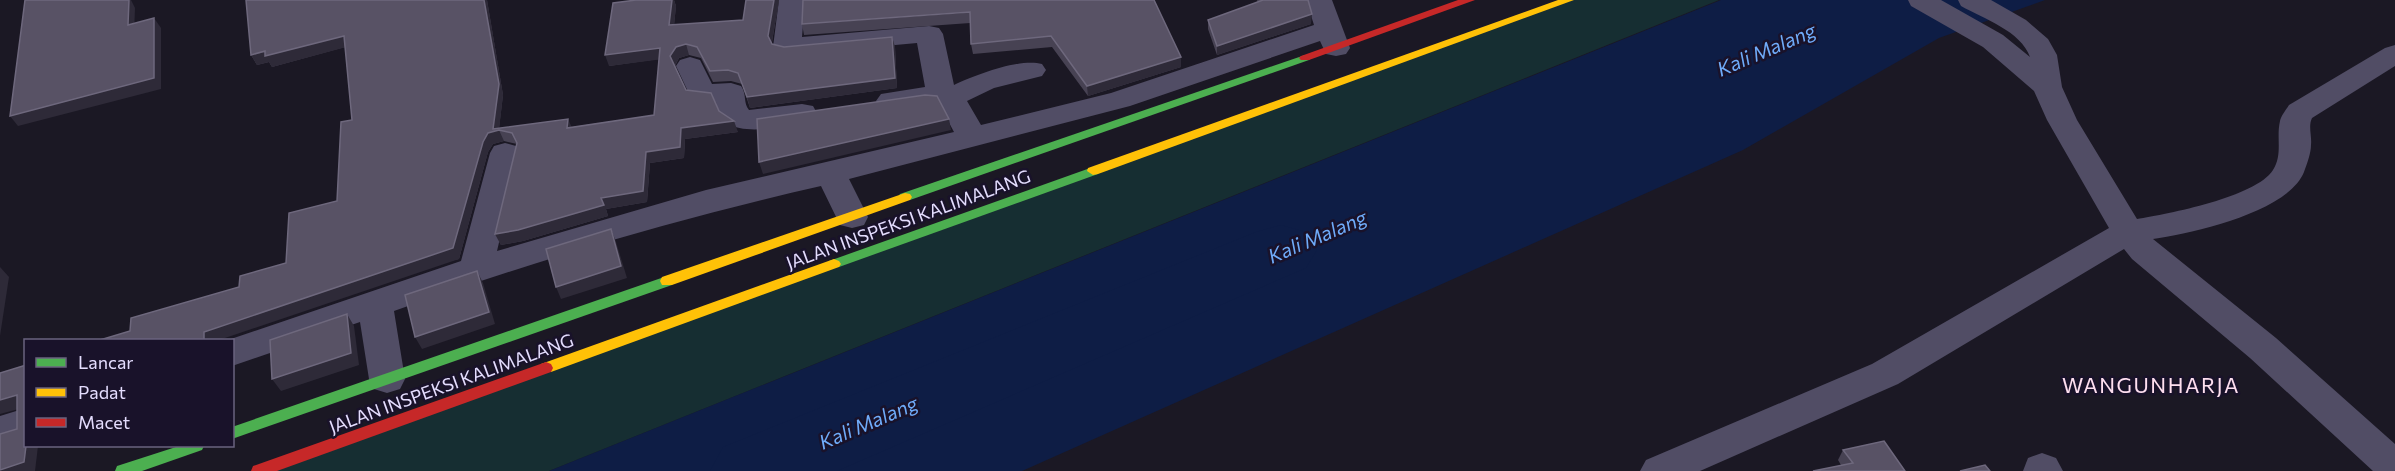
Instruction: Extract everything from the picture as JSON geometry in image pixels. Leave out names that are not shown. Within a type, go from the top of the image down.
[{"type":"main road","name":"JALAN INSPEKSI KALIMALANG","points":[[234,432],[852,217],[1329,25],[1469,0]]},
{"type":"main road","name":"JALAN INSPEKSI KALIMALANG","points":[[260,471],[1568,0]]},
{"type":"main road","points":[[123,471],[193,447]]},
{"type":"street","points":[[792,0],[787,46],[929,34],[939,86],[950,98],[973,138]]},
{"type":"street","points":[[1921,0],[2008,36]]},
{"type":"street","points":[[1971,0],[2008,36],[2047,87],[2062,120],[2128,232],[2144,251],[2263,348],[2395,467]]},
{"type":"street","points":[[234,352],[476,269],[706,201],[831,173],[1120,100],[1329,25]]},
{"type":"street","points":[[1660,471],[1885,374],[2128,232],[2185,223],[2258,197],[2276,187],[2288,173],[2296,147],[2295,121],[2300,112],[2395,54]]},
{"type":"street","points":[[690,66],[702,94],[731,92],[731,108],[741,121],[828,110]]},
{"type":"street","points":[[861,105],[927,96],[950,98],[984,82],[1032,70]]},
{"type":"street","points":[[476,269],[505,153]]},
{"type":"street","points":[[831,173],[852,217]]},
{"type":"street","points":[[375,304],[387,379]]},
{"type":"street","points":[[0,431],[24,424]]},
{"type":"green space","points":[[1567,0],[1719,0],[549,471],[259,471]]},
{"type":"water","points":[[1721,0],[2045,0],[1939,38],[1743,150],[1022,471],[549,471]]},
{"type":"building","points":[[25,0],[129,0],[128,25],[154,18],[154,78],[10,116]]},
{"type":"building","points":[[246,0],[484,0],[499,84],[493,129],[568,119],[567,128],[654,115],[660,48],[605,55],[613,3],[636,0],[672,0],[669,25],[743,20],[746,0],[774,0],[768,36],[772,44],[784,47],[892,37],[895,78],[747,97],[738,73],[728,70],[710,71],[697,47],[686,44],[676,47],[670,56],[686,90],[711,93],[719,111],[734,121],[681,128],[680,147],[646,152],[643,191],[601,198],[604,205],[518,230],[495,234],[517,143],[512,133],[499,130],[488,133],[483,142],[453,248],[204,332],[204,339],[103,339],[130,331],[131,318],[239,287],[240,276],[286,263],[289,213],[337,201],[341,122],[352,120],[344,36],[265,56],[265,51],[251,55]]},
{"type":"building","points":[[803,0],[1154,0],[1181,57],[1087,86],[1051,36],[971,44],[970,12],[802,24]]},
{"type":"building","points":[[1263,0],[1308,0],[1312,14],[1217,46],[1208,20]]},
{"type":"building","points":[[925,95],[937,96],[949,119],[759,162],[757,119]]},
{"type":"building","points":[[611,229],[621,266],[556,287],[546,249]]},
{"type":"building","points":[[477,271],[489,312],[415,337],[405,295]]},
{"type":"building","points":[[347,314],[351,353],[272,379],[270,340]]},
{"type":"building","points":[[24,366],[24,447],[26,447],[24,462],[0,470],[0,434],[17,429],[17,395],[0,400],[0,373]]},
{"type":"building","points":[[1884,441],[1905,471],[1813,471],[1853,463],[1843,450]]},
{"type":"building","points":[[1985,465],[1990,471],[1960,471]]},
{"type":"waterway","name":"Kali Malang","points":[[752,471],[1281,250]]},
{"type":"traffic: fast","points":[[905,197],[1305,58]]},
{"type":"traffic: fast","points":[[834,264],[1093,171]]},
{"type":"traffic: fast","points":[[234,432],[667,281]]},
{"type":"traffic: fast","points":[[123,471],[193,447]]},
{"type":"traffic: slow","points":[[1093,171],[1568,0]]},
{"type":"traffic: slow","points":[[667,281],[905,197]]},
{"type":"traffic: slow","points":[[546,368],[834,264]]},
{"type":"traffic: jam","points":[[1305,58],[1469,0]]},
{"type":"traffic: jam","points":[[259,471],[546,368]]},
{"type":"district","name":"WANGUNHARJA","points":[[2151,384]]}]
